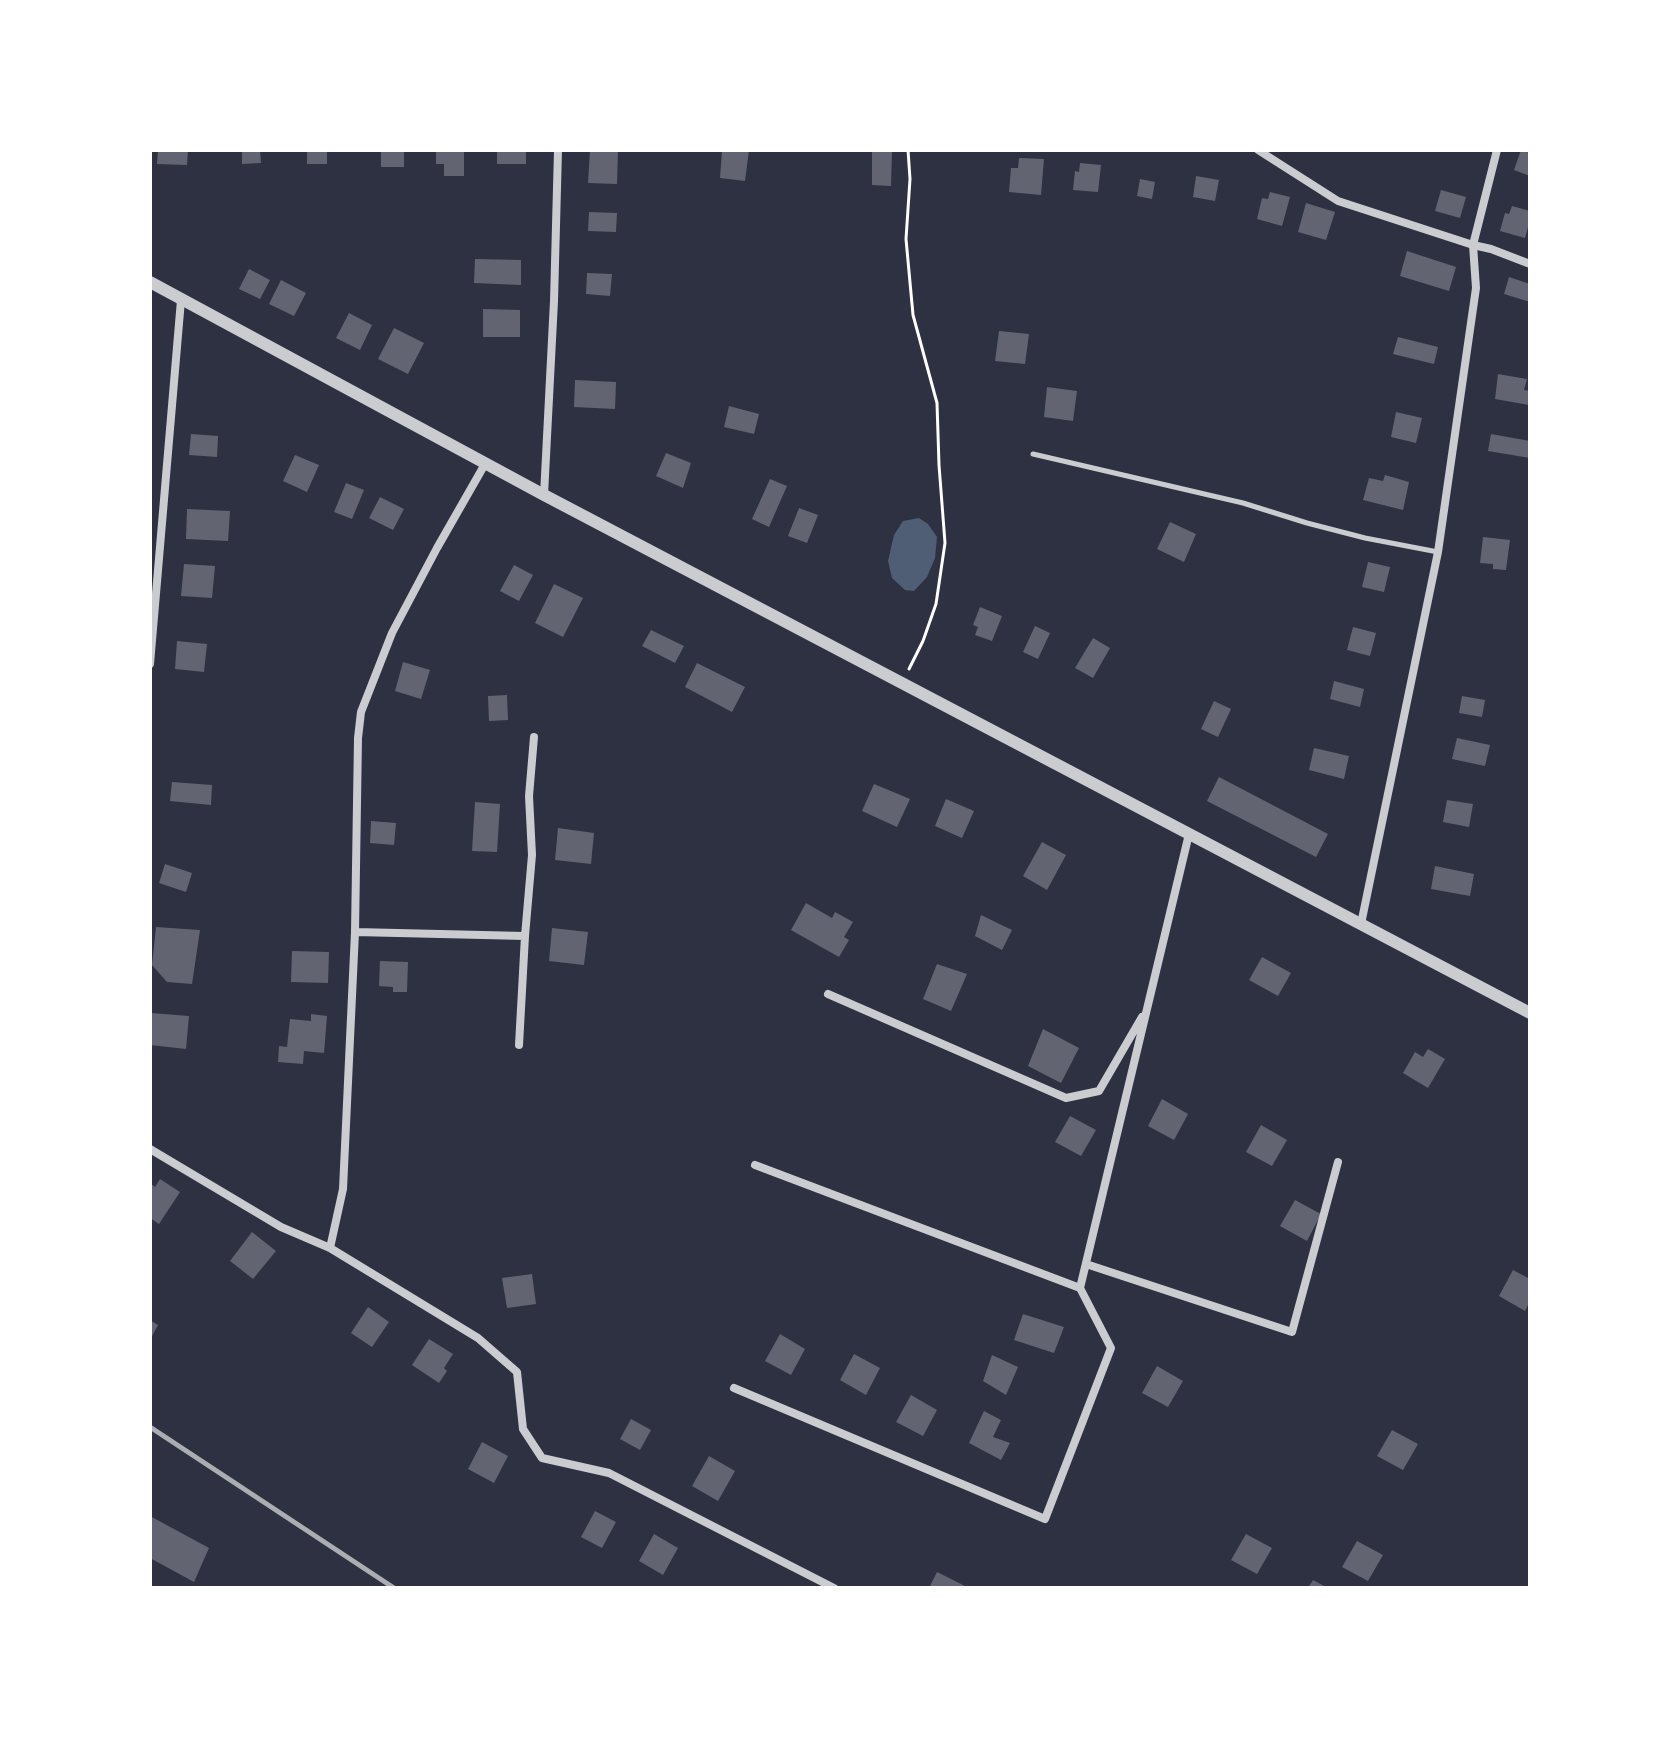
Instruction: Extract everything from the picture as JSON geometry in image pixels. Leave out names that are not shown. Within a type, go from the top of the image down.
[{"type":"street","points":[[544,495],[558,150]]},
{"type":"street","points":[[1258,150],[1269,153],[1338,201],[1530,264]]},
{"type":"street","points":[[1361,924],[1438,552],[1476,288],[1473,245],[1497,150]]},
{"type":"street","points":[[150,282],[485,464],[1530,1013]]},
{"type":"street","points":[[150,664],[181,300]]},
{"type":"street","points":[[330,1248],[343,1189],[361,712],[392,633],[485,464]]},
{"type":"street","points":[[519,1045],[532,855],[529,796],[534,737]]},
{"type":"street","points":[[734,1388],[1045,1519],[1111,1348],[1080,1288],[1189,834]]},
{"type":"street","points":[[355,932],[525,936]]},
{"type":"street","points":[[828,994],[1066,1098],[1099,1091],[1148,1007]]},
{"type":"street","points":[[150,1149],[281,1227],[330,1248],[478,1338],[517,1372],[523,1429],[542,1458],[609,1473],[834,1588]]},
{"type":"street","points":[[1086,1264],[1292,1332],[1338,1162]]},
{"type":"street","points":[[755,1165],[1080,1288]]},
{"type":"lane","points":[[1033,454],[1243,503],[1365,538],[1438,552]]},
{"type":"path","points":[[902,683],[923,641],[936,604],[945,543],[937,403],[913,315],[906,239],[910,179],[908,150]]},
{"type":"water","points":[[919,518],[928,524],[937,537],[935,558],[927,577],[914,591],[905,590],[892,578],[888,561],[894,535],[903,521]]},
{"type":"building","points":[[158,150],[188,150],[187,165],[157,164]]},
{"type":"building","points":[[242,150],[260,150],[261,163],[242,164]]},
{"type":"building","points":[[307,150],[327,150],[327,164],[307,164]]},
{"type":"building","points":[[381,150],[404,150],[404,167],[381,167]]},
{"type":"building","points":[[436,150],[464,150],[464,176],[444,176],[444,164],[436,164]]},
{"type":"building","points":[[497,150],[526,150],[526,164],[497,164]]},
{"type":"building","points":[[590,150],[618,150],[617,184],[588,183]]},
{"type":"building","points":[[722,150],[749,150],[745,181],[720,178]]},
{"type":"building","points":[[1521,150],[1530,153],[1530,176],[1514,170]]},
{"type":"building","points":[[872,151],[892,152],[891,186],[872,185]]},
{"type":"building","points":[[1019,158],[1044,159],[1041,195],[1009,192],[1011,168],[1018,168]]},
{"type":"building","points":[[1080,163],[1101,165],[1098,192],[1073,190],[1075,171],[1079,172]]},
{"type":"building","points":[[1196,176],[1219,180],[1215,201],[1193,197]]},
{"type":"building","points":[[1140,179],[1155,182],[1152,199],[1137,196]]},
{"type":"building","points":[[1441,190],[1466,197],[1460,218],[1435,211]]},
{"type":"building","points":[[1270,192],[1290,197],[1282,226],[1257,219],[1262,198],[1268,199]]},
{"type":"building","points":[[1306,203],[1335,212],[1326,240],[1298,232]]},
{"type":"building","points":[[1512,206],[1530,211],[1525,238],[1500,231],[1505,213],[1509,214]]},
{"type":"building","points":[[589,212],[617,213],[616,232],[588,231]]},
{"type":"building","points":[[1407,251],[1456,267],[1449,291],[1400,276]]},
{"type":"building","points":[[475,259],[521,260],[521,285],[474,283]]},
{"type":"building","points":[[249,269],[270,280],[260,299],[239,289]]},
{"type":"building","points":[[587,273],[612,274],[610,296],[586,294]]},
{"type":"building","points":[[1509,277],[1530,284],[1530,302],[1504,294]]},
{"type":"building","points":[[281,280],[306,293],[294,316],[269,304]]},
{"type":"building","points":[[483,309],[520,310],[520,337],[483,337]]},
{"type":"building","points":[[349,313],[372,325],[360,350],[336,338]]},
{"type":"building","points":[[394,328],[424,343],[408,374],[378,359]]},
{"type":"building","points":[[999,331],[1029,334],[1025,364],[995,361]]},
{"type":"building","points":[[1398,337],[1438,347],[1434,364],[1393,354]]},
{"type":"building","points":[[1498,374],[1527,379],[1524,390],[1530,391],[1529,405],[1495,399]]},
{"type":"building","points":[[575,380],[616,382],[615,409],[574,407]]},
{"type":"building","points":[[1047,387],[1077,391],[1073,421],[1044,417]]},
{"type":"building","points":[[729,406],[759,414],[754,434],[724,427]]},
{"type":"building","points":[[1396,412],[1422,418],[1416,443],[1391,437]]},
{"type":"building","points":[[191,434],[218,436],[217,457],[189,455]]},
{"type":"building","points":[[1491,434],[1530,441],[1530,458],[1488,451]]},
{"type":"building","points":[[666,453],[691,463],[683,488],[656,476]]},
{"type":"building","points":[[295,455],[319,465],[307,492],[283,481]]},
{"type":"building","points":[[1385,475],[1409,482],[1403,510],[1363,500],[1369,478],[1383,481]]},
{"type":"building","points":[[770,479],[787,486],[769,527],[752,519]]},
{"type":"building","points":[[346,483],[364,490],[352,519],[334,512]]},
{"type":"building","points":[[380,497],[404,509],[393,530],[369,518]]},
{"type":"building","points":[[799,508],[818,515],[807,543],[788,536]]},
{"type":"building","points":[[187,509],[230,511],[228,541],[186,539]]},
{"type":"building","points":[[1170,522],[1196,534],[1184,562],[1157,549]]},
{"type":"building","points":[[1483,537],[1510,540],[1506,570],[1493,569],[1493,564],[1480,563]]},
{"type":"building","points":[[1368,562],[1390,567],[1384,592],[1362,587]]},
{"type":"building","points":[[184,564],[215,566],[212,598],[181,596]]},
{"type":"building","points":[[514,565],[533,575],[519,601],[500,591]]},
{"type":"building","points":[[554,584],[583,598],[563,637],[535,623]]},
{"type":"building","points":[[980,607],[1002,616],[992,641],[975,635],[978,627],[973,625]]},
{"type":"building","points":[[1035,626],[1050,633],[1038,659],[1023,652]]},
{"type":"building","points":[[1353,627],[1376,633],[1370,656],[1347,650]]},
{"type":"building","points":[[651,630],[684,646],[675,663],[642,646]]},
{"type":"building","points":[[1093,638],[1110,648],[1093,678],[1075,668]]},
{"type":"building","points":[[177,641],[207,644],[204,672],[175,669]]},
{"type":"building","points":[[403,662],[430,670],[421,699],[395,691]]},
{"type":"building","points":[[697,663],[745,687],[732,712],[685,687]]},
{"type":"building","points":[[1334,681],[1364,689],[1360,707],[1330,699]]},
{"type":"building","points":[[507,695],[508,720],[489,721],[488,696]]},
{"type":"building","points":[[1462,696],[1485,700],[1482,717],[1459,713]]},
{"type":"building","points":[[1214,701],[1231,709],[1218,737],[1201,729]]},
{"type":"building","points":[[1457,738],[1490,745],[1485,766],[1452,759]]},
{"type":"building","points":[[1314,748],[1349,756],[1344,779],[1309,770]]},
{"type":"building","points":[[1219,777],[1328,834],[1316,857],[1207,801]]},
{"type":"building","points":[[172,782],[212,785],[211,805],[170,801]]},
{"type":"building","points":[[874,784],[910,799],[897,827],[862,811]]},
{"type":"building","points":[[946,799],[974,811],[962,838],[935,826]]},
{"type":"building","points":[[1447,800],[1473,804],[1469,827],[1443,822]]},
{"type":"building","points":[[475,802],[500,804],[497,852],[472,851]]},
{"type":"building","points":[[371,821],[396,823],[394,845],[370,843]]},
{"type":"building","points":[[558,828],[594,833],[591,864],[555,860]]},
{"type":"building","points":[[1042,842],[1066,855],[1047,890],[1023,876]]},
{"type":"building","points":[[165,864],[192,873],[186,892],[159,883]]},
{"type":"building","points":[[1435,866],[1474,874],[1470,896],[1431,889]]},
{"type":"building","points":[[806,903],[832,918],[835,912],[853,922],[844,937],[849,940],[839,957],[791,930]]},
{"type":"building","points":[[981,915],[1012,930],[1002,950],[975,936]]},
{"type":"building","points":[[156,927],[200,930],[192,984],[167,982],[152,965]]},
{"type":"building","points":[[552,928],[588,932],[584,965],[549,961]]},
{"type":"building","points":[[292,951],[329,952],[328,983],[291,982]]},
{"type":"building","points":[[1262,957],[1291,973],[1278,996],[1249,980]]},
{"type":"building","points":[[380,961],[408,962],[407,992],[393,992],[393,987],[379,986]]},
{"type":"building","points":[[937,964],[967,974],[951,1011],[923,999]]},
{"type":"building","points":[[151,1013],[189,1016],[186,1049],[150,1045]]},
{"type":"building","points":[[311,1014],[327,1016],[324,1053],[304,1051],[303,1064],[278,1062],[279,1046],[287,1047],[290,1019],[311,1021]]},
{"type":"building","points":[[1043,1029],[1079,1048],[1061,1083],[1028,1066]]},
{"type":"building","points":[[1428,1049],[1445,1059],[1428,1088],[1403,1073],[1415,1052],[1423,1057]]},
{"type":"building","points":[[1162,1099],[1188,1114],[1174,1140],[1148,1126]]},
{"type":"building","points":[[1070,1116],[1096,1130],[1081,1156],[1055,1142]]},
{"type":"building","points":[[1261,1125],[1287,1140],[1272,1166],[1246,1152]]},
{"type":"building","points":[[160,1179],[180,1192],[159,1224],[150,1218],[150,1183],[155,1187]]},
{"type":"building","points":[[1295,1200],[1321,1214],[1307,1241],[1280,1226]]},
{"type":"building","points":[[252,1232],[276,1251],[253,1279],[230,1261]]},
{"type":"building","points":[[1513,1270],[1530,1279],[1530,1301],[1525,1311],[1499,1296]]},
{"type":"building","points":[[532,1274],[536,1304],[507,1308],[502,1278]]},
{"type":"building","points":[[368,1307],[389,1322],[372,1347],[351,1333]]},
{"type":"building","points":[[1023,1314],[1064,1327],[1054,1353],[1014,1340]]},
{"type":"building","points":[[150,1320],[158,1325],[150,1340]]},
{"type":"building","points":[[780,1334],[805,1349],[791,1375],[765,1361]]},
{"type":"building","points":[[429,1339],[453,1354],[439,1383],[412,1365]]},
{"type":"building","points":[[854,1354],[880,1368],[866,1395],[840,1380]]},
{"type":"building","points":[[992,1355],[1018,1367],[1006,1395],[983,1381]]},
{"type":"building","points":[[1157,1366],[1183,1381],[1168,1407],[1142,1393]]},
{"type":"building","points":[[911,1395],[937,1410],[923,1436],[896,1422]]},
{"type":"building","points":[[984,1411],[1001,1420],[993,1437],[1010,1443],[1001,1460],[969,1443]]},
{"type":"building","points":[[631,1419],[651,1430],[640,1450],[620,1439]]},
{"type":"building","points":[[1392,1430],[1418,1444],[1403,1470],[1377,1456]]},
{"type":"building","points":[[482,1442],[508,1456],[494,1483],[468,1469]]},
{"type":"building","points":[[709,1456],[735,1471],[718,1501],[692,1486]]},
{"type":"building","points":[[595,1511],[616,1522],[602,1548],[581,1537]]},
{"type":"building","points":[[150,1516],[209,1548],[194,1582],[150,1558]]},
{"type":"building","points":[[654,1534],[678,1548],[663,1575],[639,1561]]},
{"type":"building","points":[[1246,1534],[1272,1548],[1257,1574],[1231,1560]]},
{"type":"building","points":[[1357,1541],[1383,1555],[1368,1581],[1342,1567]]},
{"type":"building","points":[[937,1572],[969,1588],[929,1588]]},
{"type":"building","points":[[1313,1580],[1328,1588],[1308,1588]]},
{"type":"railway","points":[[150,1427],[394,1588]]}]
